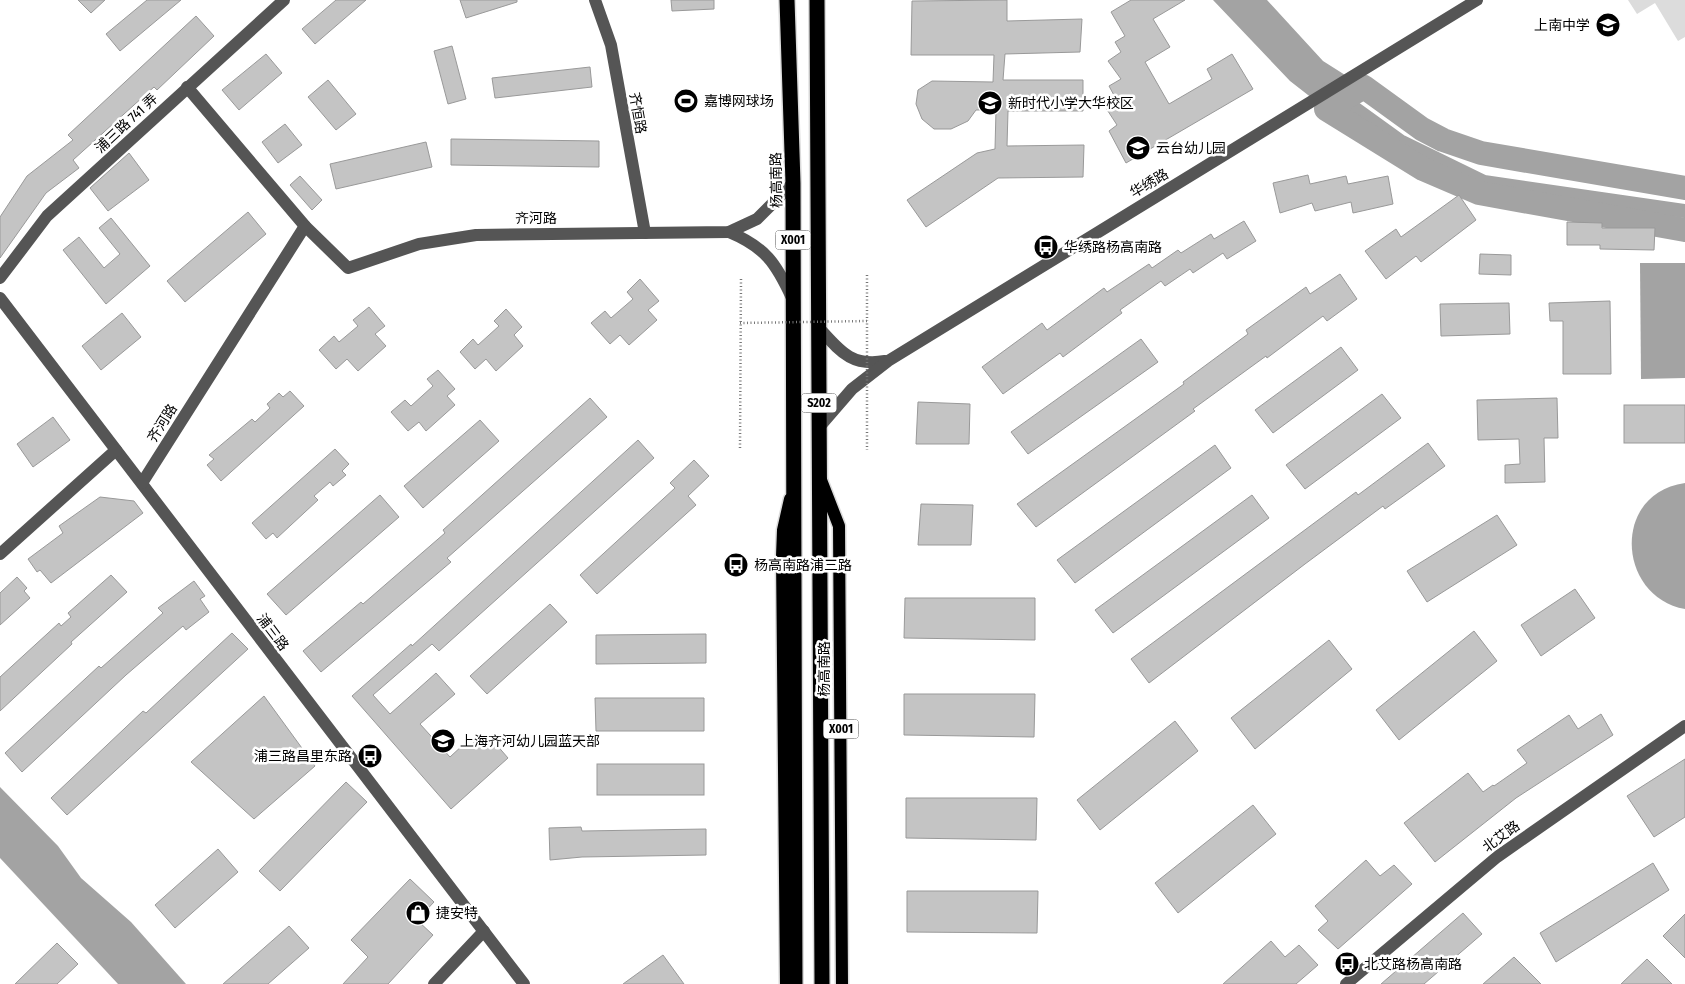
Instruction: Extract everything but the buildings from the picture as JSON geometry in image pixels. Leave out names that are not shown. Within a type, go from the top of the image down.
[{"type":"highway","name":"杨高南路","points":[[787,0],[793,183],[794,302],[795,984]]},
{"type":"highway","name":"杨高南路","points":[[817,3],[822,984]]},
{"type":"main road","name":"杨高南路","points":[[820,477],[839,526],[842,984]]},
{"type":"main road","name":"杨高南路","points":[[786,984],[782,556],[783,530],[794,479]]},
{"type":"street","name":"浦三路 741 弄","points":[[0,278],[47,216],[284,0]]},
{"type":"street","name":"齐恒路","points":[[595,0],[611,46],[645,232]]},
{"type":"street","name":"华绣路","points":[[820,426],[852,389],[888,361],[1477,0]]},
{"type":"street","points":[[187,87],[305,226]]},
{"type":"street","name":"齐河路","points":[[142,483],[305,226],[348,268],[419,244],[476,235],[729,232],[758,219],[793,183]]},
{"type":"street","name":"齐河路","points":[[729,232],[744,239],[770,257],[780,270],[794,302]]},
{"type":"street","name":"浦三路","points":[[0,298],[524,984]]},
{"type":"street","name":"华绣路","points":[[819,328],[843,354],[857,361],[871,364],[888,361]]},
{"type":"street","points":[[0,554],[116,450]]},
{"type":"street","name":"北艾路","points":[[1346,984],[1497,857],[1685,726]]},
{"type":"street","points":[[434,984],[484,932]]},
{"type":"path","points":[[866,275],[867,450]]},
{"type":"path","points":[[740,448],[741,279]]},
{"type":"path","points":[[740,323],[867,321]]},
{"type":"shaded area","points":[[1213,0],[1267,0],[1323,61],[1364,87],[1326,109],[1290,81]]},
{"type":"shaded area","points":[[1628,0],[1685,0],[1685,37],[1678,41],[1655,3],[1637,14]]},
{"type":"shaded area","points":[[1640,263],[1685,263],[1685,378],[1641,379]]},
{"type":"shaded area","points":[[1685,483],[1685,609],[1662,601],[1646,586],[1636,566],[1632,545],[1635,524],[1644,505],[1661,491]]},
{"type":"shaded area","points":[[0,787],[58,846],[81,878],[131,922],[186,984],[118,984],[0,858]]},
{"type":"waterway","points":[[1685,188],[1481,153],[1443,140],[1422,129],[1364,87],[1326,109],[1423,169],[1479,193],[1685,230]]},
{"type":"waterway","points":[[1328,89],[1400,141],[1484,182],[1685,211]]},
{"type":"place","name":"上南中学","points":[[1608,25]]},
{"type":"place","name":"嘉博网球场","points":[[686,101]]},
{"type":"place","name":"新时代小学大华校区","points":[[990,103]]},
{"type":"place","name":"云台幼儿园","points":[[1138,148]]},
{"type":"place","name":"华绣路杨高南路","points":[[1046,247]]},
{"type":"place","name":"杨高南路浦三路","points":[[736,565]]},
{"type":"place","name":"上海齐河幼儿园蓝天部","points":[[443,741]]},
{"type":"place","name":"浦三路昌里东路","points":[[370,756]]},
{"type":"place","name":"捷安特","points":[[418,913]]},
{"type":"place","name":"北艾路杨高南路","points":[[1347,964]]}]
